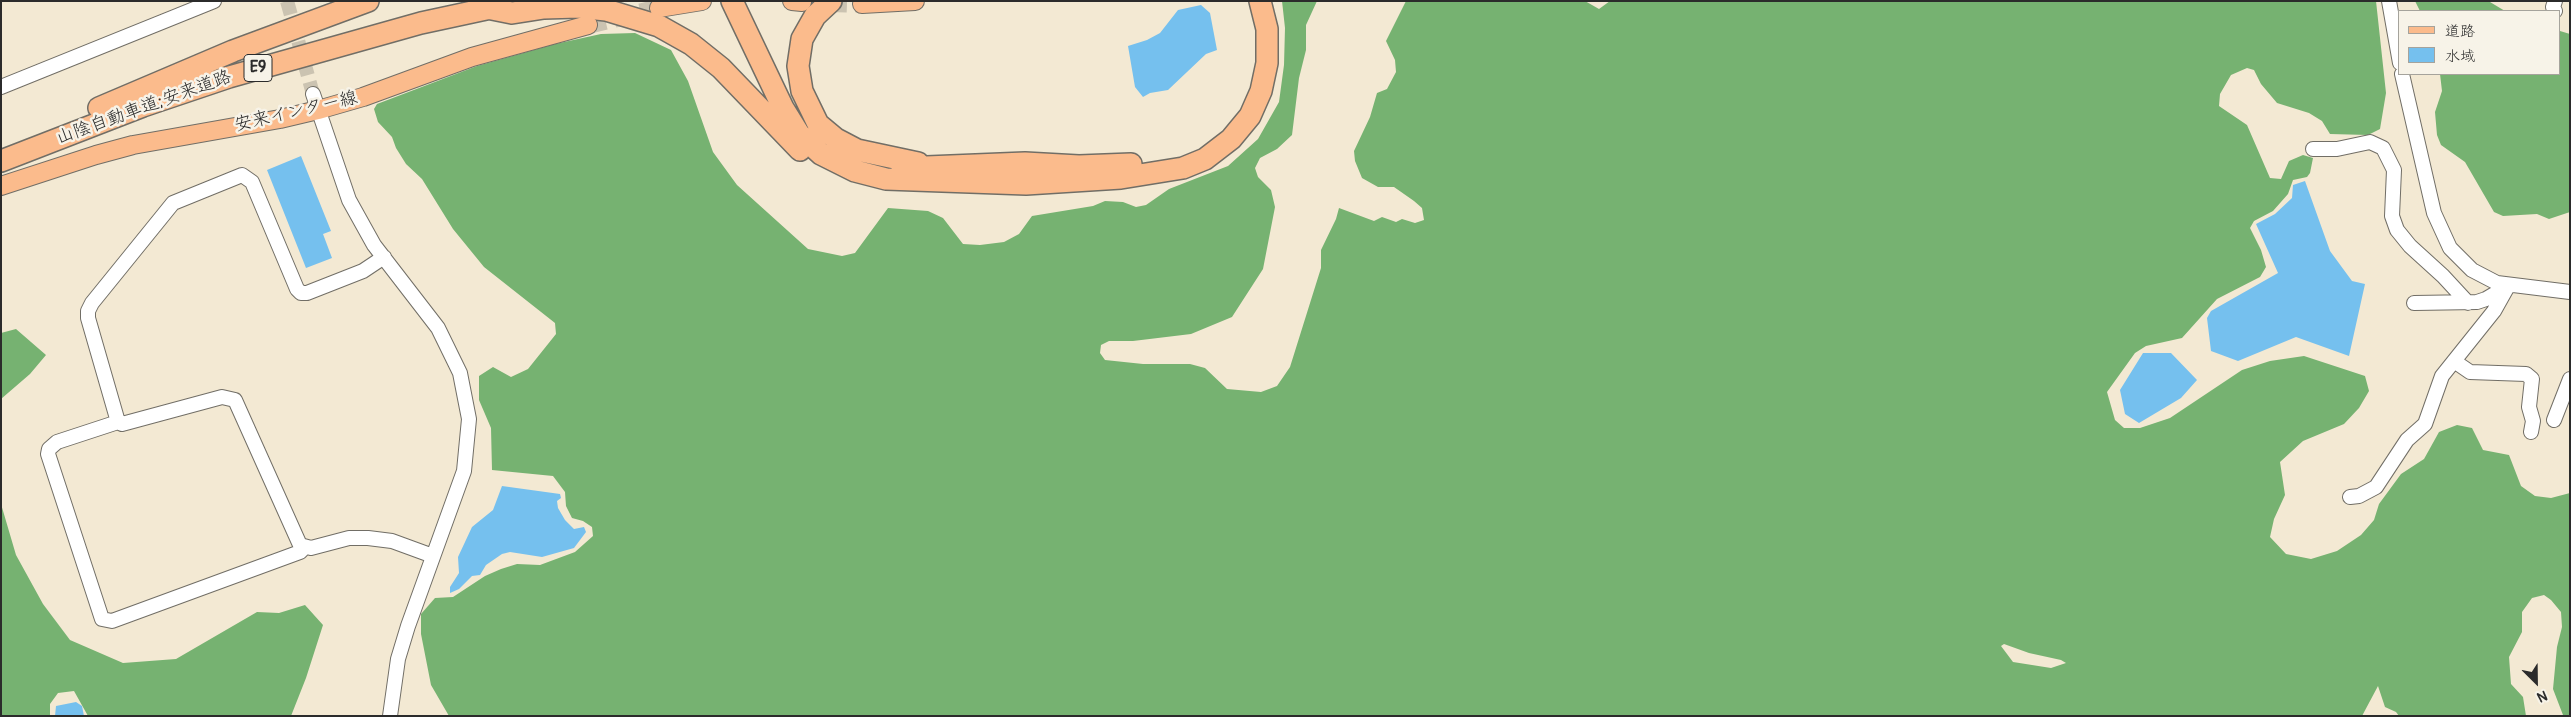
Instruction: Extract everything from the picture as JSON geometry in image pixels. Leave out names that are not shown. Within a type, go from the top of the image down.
[{"type":"highway","points":[[1,153],[139,90],[232,51],[368,1]]},
{"type":"highway","name":"山陰自動車道;安来道路","points":[[1,161],[143,106],[314,51],[522,1]]},
{"type":"highway","points":[[831,1],[815,16],[802,40],[798,66],[802,91],[818,124],[836,139],[857,150],[880,156],[974,174],[1062,183],[1121,178],[1184,168],[1205,159],[1231,139],[1250,116],[1261,91],[1267,63],[1266,29],[1260,1]]},
{"type":"highway","points":[[488,8],[512,13],[544,8],[578,7],[606,10],[659,26],[691,44],[721,68],[792,143],[815,163],[849,182],[885,190],[1025,163],[1079,166],[1155,163],[1182,158],[1200,150],[1224,134],[1240,114],[1253,89],[1258,62],[1257,38],[1249,1]]},
{"type":"highway","points":[[740,7],[783,108],[800,134],[821,154],[855,171],[886,179],[974,174]]},
{"type":"main road","points":[[659,8],[702,1]]},
{"type":"main road","points":[[862,4],[915,1]]},
{"type":"main road","name":"安来インター線","points":[[1,186],[133,145],[280,119],[316,102],[363,97],[472,57],[588,25]]},
{"type":"street","points":[[1,87],[214,1]]},
{"type":"street","points":[[2389,1],[2398,51]]},
{"type":"street","points":[[2402,75],[2432,206],[2445,240],[2472,270],[2487,279],[2508,286],[2570,292]]},
{"type":"street","points":[[316,102],[348,200],[362,227],[438,328],[454,356],[466,396],[469,437],[464,471],[432,556],[398,659],[390,716]]},
{"type":"street","points":[[2313,149],[2337,149],[2370,142],[2383,148],[2394,170],[2392,216],[2397,230],[2410,246],[2443,276],[2468,303]]},
{"type":"street","points":[[118,422],[88,318],[88,310],[173,203],[242,175],[247,177],[252,182],[296,289],[301,293],[307,293],[363,271],[384,257]]},
{"type":"street","points":[[2414,303],[2468,303],[2486,299],[2508,286]]},
{"type":"street","points":[[2350,497],[2359,496],[2376,487],[2407,440],[2425,424],[2442,376],[2494,311],[2508,286]]},
{"type":"street","points":[[2454,360],[2470,372],[2526,374],[2532,379],[2529,407],[2533,421],[2531,432]]},
{"type":"street","points":[[2554,420],[2570,379]]},
{"type":"street","points":[[304,548],[300,552],[112,621],[102,619],[48,454],[49,449],[57,442],[118,422],[122,424],[222,397],[235,400],[300,546],[311,548],[349,538],[368,538],[392,541],[432,556]]},
{"type":"green space","points":[[1282,1],[1317,1],[1306,25],[1306,50],[1299,78],[1292,135],[1277,149],[1260,158],[1255,168],[1258,177],[1271,190],[1275,207],[1263,269],[1232,317],[1191,334],[1133,341],[1109,341],[1101,345],[1100,353],[1105,360],[1143,364],[1190,364],[1205,368],[1227,389],[1261,392],[1277,386],[1290,367],[1321,268],[1321,250],[1336,219],[1339,208],[1374,221],[1382,217],[1396,222],[1402,219],[1415,223],[1424,220],[1422,208],[1394,187],[1378,187],[1362,178],[1355,161],[1354,151],[1370,117],[1377,93],[1387,89],[1396,72],[1395,60],[1386,41],[1406,1],[1585,1],[1599,9],[1610,1],[2376,1],[2386,93],[2380,129],[2368,135],[2330,134],[2322,121],[2309,113],[2277,103],[2261,84],[2254,70],[2247,68],[2231,75],[2220,94],[2219,106],[2247,125],[2270,178],[2281,179],[2289,161],[2303,155],[2313,158],[2310,173],[2307,177],[2293,180],[2288,194],[2273,211],[2254,221],[2250,228],[2261,250],[2266,267],[2260,277],[2217,299],[2182,338],[2146,346],[2135,353],[2107,392],[2115,420],[2124,428],[2140,428],[2170,418],[2242,370],[2270,361],[2304,356],[2365,376],[2369,391],[2359,408],[2344,424],[2303,441],[2280,462],[2285,495],[2274,519],[2270,537],[2286,554],[2311,559],[2337,551],[2361,535],[2374,520],[2379,504],[2401,474],[2424,459],[2439,432],[2457,425],[2472,428],[2483,450],[2509,455],[2521,486],[2535,496],[2551,498],[2570,493],[2570,716],[2563,715],[2553,689],[2557,647],[2562,627],[2561,612],[2544,595],[2532,598],[2522,612],[2522,632],[2509,657],[2511,684],[2523,697],[2526,716],[2399,716],[2396,712],[2385,707],[2378,686],[2362,716],[449,716],[431,685],[421,634],[421,614],[435,598],[453,597],[485,576],[501,569],[517,564],[540,565],[575,552],[593,536],[592,527],[583,521],[572,518],[566,506],[565,492],[553,476],[492,470],[491,428],[479,400],[479,376],[493,367],[511,377],[528,369],[556,334],[555,323],[484,267],[453,229],[422,179],[406,164],[396,148],[392,137],[378,122],[374,109],[377,104],[477,66],[555,44],[601,34],[635,33],[671,50],[688,81],[713,152],[737,185],[808,249],[842,256],[855,253],[888,208],[928,211],[943,218],[963,244],[980,245],[1004,242],[1019,234],[1032,216],[1093,206],[1105,201],[1123,202],[1136,207],[1146,205],[1169,189],[1228,166],[1258,139],[1279,102],[1284,65],[1285,28]],"holes":[[[2004,644],[2029,653],[2061,660],[2066,663],[2051,668],[2013,662],[2001,646]]]},
{"type":"green space","points":[[2415,1],[2490,2],[2503,10],[2420,10]]},
{"type":"green space","points":[[2561,31],[2570,34],[2570,212],[2549,219],[2537,214],[2503,216],[2494,212],[2465,162],[2441,145],[2437,135],[2435,112],[2442,91],[2440,75],[2561,75]]},
{"type":"green space","points":[[16,329],[46,355],[30,374],[1,399],[1,333]]},
{"type":"green space","points":[[1,504],[16,555],[43,604],[70,640],[123,663],[176,659],[257,612],[279,613],[305,605],[323,625],[306,678],[291,716],[88,716],[74,691],[58,693],[50,704],[50,716],[1,716]]},
{"type":"water","points":[[1201,5],[1210,13],[1217,50],[1206,54],[1168,90],[1150,93],[1143,97],[1135,87],[1128,46],[1147,40],[1160,33],[1178,10]]},
{"type":"water","points":[[301,156],[331,231],[323,234],[332,258],[306,268],[267,170]]},
{"type":"water","points":[[2305,181],[2330,251],[2352,281],[2365,284],[2349,356],[2296,337],[2238,361],[2211,351],[2207,318],[2211,311],[2278,273],[2256,224],[2275,214],[2292,198],[2293,185]]},
{"type":"water","points":[[2143,353],[2171,353],[2197,380],[2181,398],[2139,423],[2125,414],[2120,390]]},
{"type":"water","points":[[502,486],[560,494],[561,498],[557,501],[558,508],[565,520],[574,529],[584,527],[586,532],[574,548],[542,557],[510,552],[502,554],[486,565],[480,575],[472,576],[459,589],[450,593],[450,587],[459,573],[458,557],[472,527],[493,510]]},
{"type":"water","points":[[76,702],[82,706],[84,716],[55,716],[56,706]]},
{"type":"tunnel","points":[[287,1],[313,94]]},
{"type":"tunnel","points":[[802,2],[862,4]]},
{"type":"tunnel","points":[[588,25],[659,8]]}]
